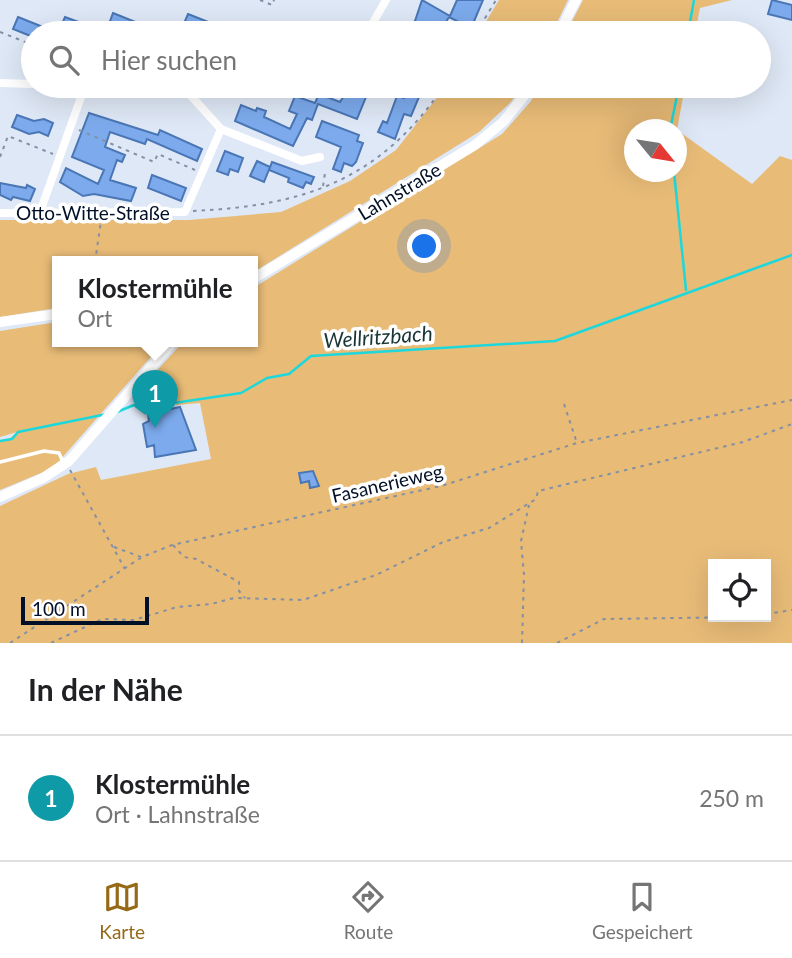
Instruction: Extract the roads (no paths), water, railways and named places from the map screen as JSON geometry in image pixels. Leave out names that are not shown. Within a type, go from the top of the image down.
[{"type":"main road","points":[[565,21],[576,0]]},
{"type":"main road","name":"Lahnstraße","points":[[258,276],[475,145],[503,122],[522,98]]},
{"type":"main road","points":[[0,322],[52,315]]},
{"type":"street","points":[[374,21],[386,0]]},
{"type":"street","points":[[0,83],[21,83]]},
{"type":"street","points":[[40,212],[81,98]]},
{"type":"street","points":[[193,98],[221,129],[302,161],[320,158]]},
{"type":"street","name":"Otto-Witte-Straße","points":[[0,213],[186,212],[221,129]]},
{"type":"street","points":[[0,497],[64,465],[169,347]]},
{"type":"lane","points":[[0,462],[44,452],[59,453],[64,465]]},
{"type":"waterway","points":[[690,21],[694,0]]},
{"type":"waterway","points":[[672,119],[677,98]]},
{"type":"waterway","points":[[675,182],[686,290]]},
{"type":"waterway","name":"Wellritzbach","points":[[117,412],[134,405],[145,413],[174,403],[241,393],[267,378],[289,374],[311,356],[555,341],[792,255]]},
{"type":"waterway","name":"Wellritzbach","points":[[0,441],[12,439],[18,432],[107,414]]},
{"type":"place","name":"Klostermühle","points":[[155,428]]}]
